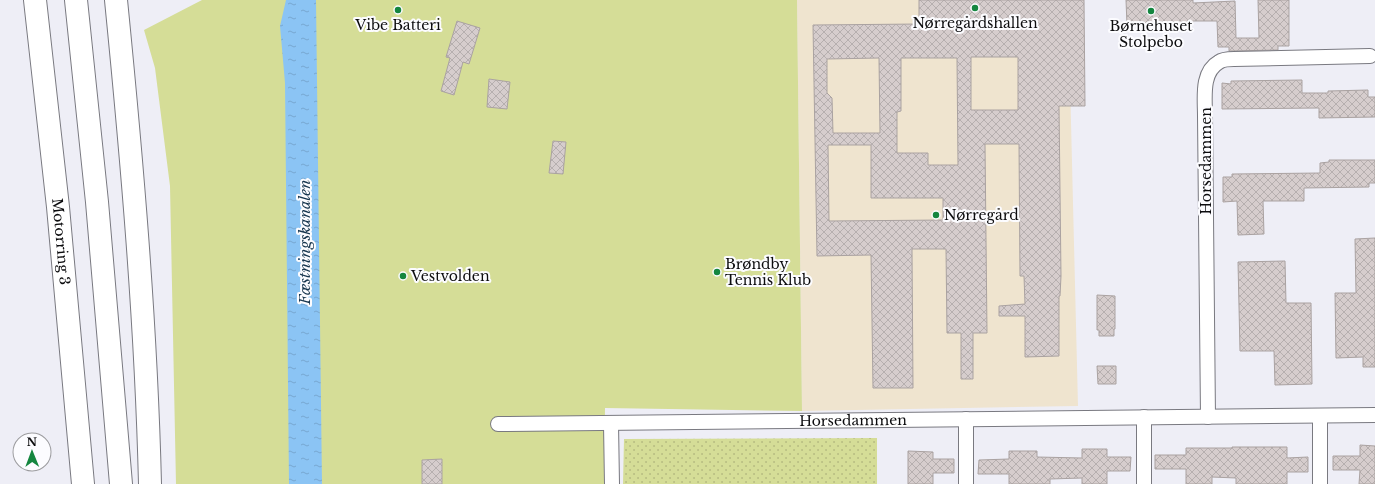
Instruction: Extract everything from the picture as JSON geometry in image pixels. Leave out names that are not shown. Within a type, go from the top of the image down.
[{"type":"highway","name":"Motorring 3","points":[[35,0],[58,207],[83,484]]},
{"type":"highway","points":[[76,0],[97,202],[121,484]]},
{"type":"highway","points":[[116,0],[135,201],[147,384],[150,484]]},
{"type":"street","name":"Horsedammen","points":[[1208,417],[1205,116],[1206,81],[1210,69],[1220,61],[1234,58],[1370,56]]},
{"type":"street","name":"Horsedammen","points":[[498,424],[1375,415]]},
{"type":"street","points":[[1320,416],[1320,484]]},
{"type":"street","points":[[1144,418],[1144,484]]},
{"type":"street","points":[[966,419],[966,484]]},
{"type":"street","points":[[611,424],[612,484]]},
{"type":"shaded area","name":"Nørregård","points":[[797,0],[1068,0],[1078,406],[802,411]]},
{"type":"green space","name":"Vestvolden","points":[[202,0],[797,0],[802,411],[605,408],[604,484],[176,484],[170,186],[155,68],[144,30]]},
{"type":"green space","points":[[877,438],[877,484],[623,484],[624,439]]},
{"type":"water","name":"Fæstningskanalen","points":[[286,0],[316,0],[322,484],[289,484],[285,83],[280,26]]},
{"type":"building","points":[[919,0],[1084,0],[1085,106],[1059,106],[1061,276],[1059,296],[1059,356],[1025,357],[1025,316],[999,316],[999,306],[1025,304],[1024,276],[1020,276],[1019,144],[985,144],[987,333],[973,333],[973,379],[961,379],[961,333],[947,333],[946,249],[912,249],[913,388],[873,388],[871,255],[817,256],[813,25],[919,24]],"holes":[[[971,57],[1018,57],[1018,110],[971,110]],[[879,58],[880,133],[833,133],[832,98],[827,93],[827,59]],[[901,58],[957,58],[958,165],[928,165],[928,153],[897,153],[897,112],[901,111]],[[828,145],[871,145],[871,198],[943,198],[943,220],[829,221]]]},
{"type":"building","points":[[1126,0],[1193,0],[1193,3],[1235,1],[1236,38],[1259,38],[1258,0],[1289,0],[1289,46],[1278,46],[1278,50],[1229,51],[1229,47],[1218,47],[1217,21],[1193,21],[1193,24],[1127,25]]},
{"type":"building","points":[[457,21],[480,28],[469,64],[463,62],[454,95],[441,91],[450,58],[446,57]]},
{"type":"building","points":[[489,79],[510,82],[507,109],[487,107]]},
{"type":"building","points":[[1302,80],[1302,93],[1368,90],[1368,97],[1375,97],[1375,117],[1319,118],[1319,108],[1222,109],[1222,83],[1231,84],[1231,81]]},
{"type":"building","points":[[553,141],[566,142],[563,174],[549,173]]},
{"type":"building","points":[[1329,160],[1375,160],[1375,183],[1369,183],[1369,187],[1304,188],[1304,201],[1263,201],[1264,234],[1238,235],[1237,201],[1223,202],[1223,177],[1232,177],[1232,174],[1320,173],[1320,163],[1329,162]]},
{"type":"building","points":[[1375,238],[1375,367],[1363,367],[1363,357],[1336,358],[1335,293],[1356,293],[1355,239]]},
{"type":"building","points":[[1285,261],[1286,303],[1311,303],[1312,384],[1275,385],[1274,351],[1240,351],[1238,262]]},
{"type":"building","points":[[1097,295],[1115,296],[1114,336],[1099,336],[1099,330],[1097,330]]},
{"type":"building","points":[[1097,366],[1116,366],[1116,384],[1098,384]]},
{"type":"building","points":[[1360,445],[1375,446],[1375,484],[1359,484],[1360,470],[1333,470],[1333,456],[1360,456]]},
{"type":"building","points":[[1287,447],[1287,458],[1308,457],[1308,472],[1287,472],[1287,484],[1236,484],[1236,478],[1212,477],[1212,484],[1186,484],[1186,469],[1155,469],[1155,455],[1186,455],[1186,448]]},
{"type":"building","points":[[1082,449],[1107,449],[1107,457],[1131,457],[1130,471],[1107,471],[1107,484],[1082,484],[1082,478],[1050,479],[1050,484],[1009,484],[1009,474],[978,474],[979,460],[1009,459],[1009,451],[1037,451],[1037,457],[1082,458]]},
{"type":"building","points":[[908,451],[933,452],[933,459],[954,459],[954,473],[933,473],[933,484],[908,484]]},
{"type":"building","points":[[442,459],[442,484],[422,484],[422,460]]},
{"type":"place","name":"Nørregårdshallen","points":[[975,8]]},
{"type":"place","name":"Vibe Batteri","points":[[398,10]]},
{"type":"place","name":"Børnehuset Stolpebo","points":[[1151,11]]},
{"type":"place","name":"Nørregård","points":[[936,215]]},
{"type":"place","name":"Brøndby Tennis Klub","points":[[717,272]]},
{"type":"place","name":"Vestvolden","points":[[403,276]]}]
